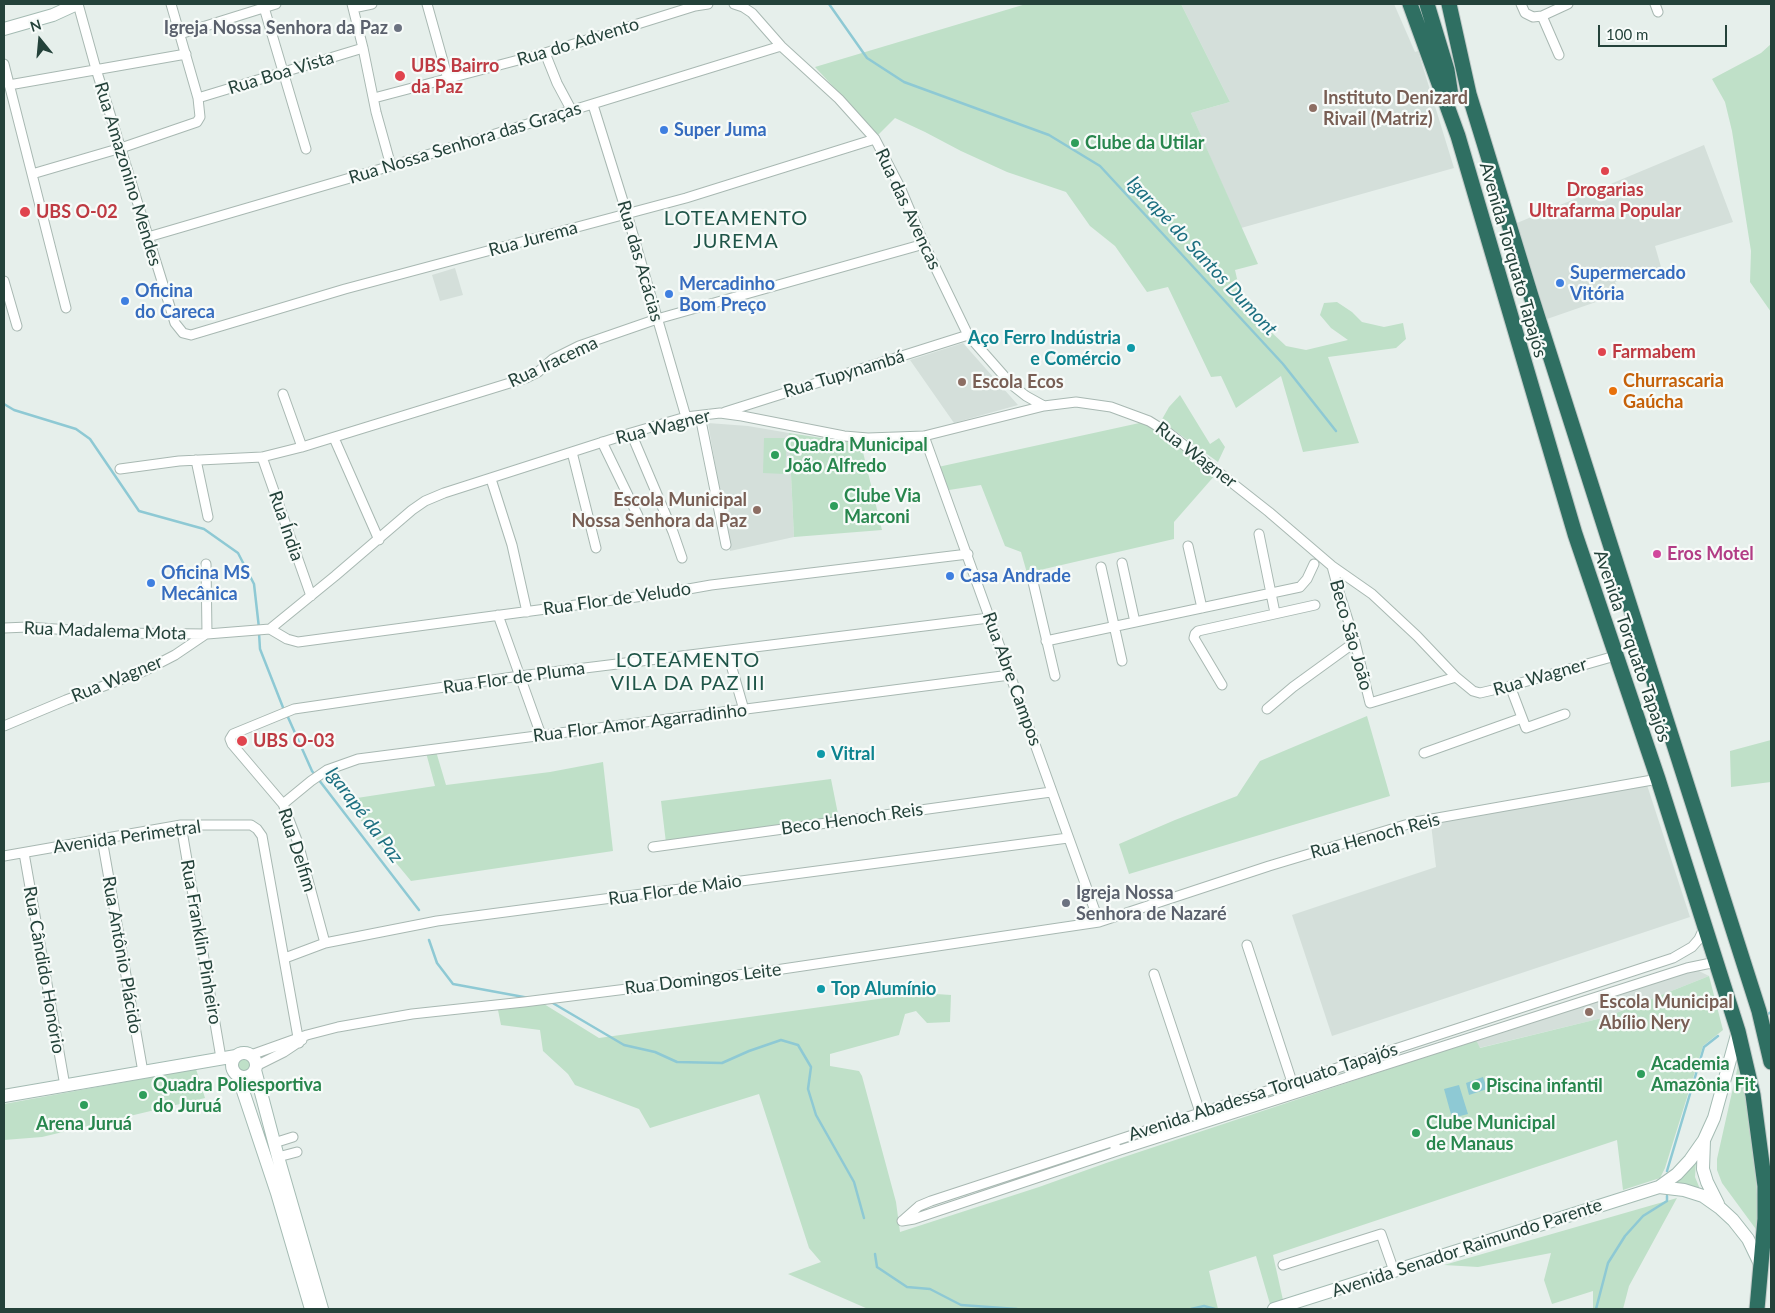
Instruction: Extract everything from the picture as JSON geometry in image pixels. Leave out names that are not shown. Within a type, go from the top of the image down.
[{"type":"highway","name":"Avenida Torquato Tapajós","points":[[1410,4],[1458,136],[1574,534],[1658,779],[1738,1031],[1753,1095],[1765,1186],[1765,1219],[1757,1309]]},
{"type":"highway","points":[[1427,4],[1447,70],[1458,136]]},
{"type":"highway","name":"Avenida Torquato Tapajós","points":[[1447,4],[1452,55],[1469,94],[1539,322],[1759,1011],[1771,1062]]},
{"type":"street","points":[[4,29],[54,15],[78,4]]},
{"type":"street","name":"Rua Amazonino Mendes","points":[[78,4],[96,69],[175,323],[192,340]]},
{"type":"street","points":[[32,174],[195,124],[200,117],[198,98],[171,4]]},
{"type":"street","points":[[180,34],[264,6],[276,4]]},
{"type":"street","points":[[372,4],[352,6],[364,48],[376,112],[391,166]]},
{"type":"street","points":[[427,4],[448,79]]},
{"type":"street","points":[[694,5],[708,4]]},
{"type":"street","name":"Rua das Avencas","points":[[734,4],[752,13],[781,46],[839,99],[875,139],[900,187],[924,244],[968,335],[1012,385],[1026,396],[1044,406]]},
{"type":"street","points":[[1521,4],[1527,15],[1533,17],[1542,16],[1568,4]]},
{"type":"street","name":"Rua do Advento","points":[[374,98],[545,53],[694,5]]},
{"type":"street","points":[[264,6],[306,150]]},
{"type":"street","points":[[1542,16],[1559,55]]},
{"type":"street","name":"Rua Nossa Senhora das Graças","points":[[148,237],[391,166],[781,46]]},
{"type":"street","name":"Rua Boa Vista","points":[[198,98],[364,48]]},
{"type":"street","points":[[545,53],[557,83],[572,111]]},
{"type":"street","points":[[10,85],[186,54]]},
{"type":"street","points":[[4,64],[66,308]]},
{"type":"street","name":"Rua das Acácias","points":[[593,105],[686,417]]},
{"type":"street","name":"Rua Jurema","points":[[192,340],[345,289],[686,198],[875,139]]},
{"type":"street","name":"Rua Iracema","points":[[120,469],[179,461],[262,457],[302,447],[526,378],[538,372],[553,359],[579,346],[657,319],[924,244]]},
{"type":"street","points":[[4,281],[17,326]]},
{"type":"street","name":"Rua Tupynambá","points":[[720,413],[968,335]]},
{"type":"street","points":[[283,394],[302,447]]},
{"type":"street","name":"Rua Wagner","points":[[4,726],[144,671],[175,655],[207,634],[268,630],[425,501],[444,493],[631,433],[686,417],[720,413],[844,436],[868,438],[924,436],[1044,406],[1076,402],[1112,407],[1149,421],[1170,434],[1227,478],[1332,566],[1372,594],[1468,688],[1480,693],[1615,656]]},
{"type":"street","points":[[700,416],[726,545]]},
{"type":"street","points":[[631,433],[682,558]]},
{"type":"street","name":"Rua Abre Campos","points":[[924,436],[1099,922]]},
{"type":"street","points":[[334,438],[379,540]]},
{"type":"street","points":[[602,442],[638,516]]},
{"type":"street","points":[[572,452],[596,548]]},
{"type":"street","name":"Rua Índia","points":[[262,457],[311,596]]},
{"type":"street","points":[[196,460],[208,517]]},
{"type":"street","points":[[491,479],[512,544],[527,612]]},
{"type":"street","points":[[1258,534],[1275,613]]},
{"type":"street","points":[[1188,546],[1202,608]]},
{"type":"street","name":"Rua Flor de Veludo","points":[[268,630],[298,642],[527,612],[711,585],[968,554]]},
{"type":"street","points":[[1122,563],[1135,622]]},
{"type":"street","points":[[206,564],[207,634]]},
{"type":"street","points":[[1046,641],[1300,587],[1307,579],[1314,564]]},
{"type":"street","name":"Beco São João","points":[[1332,566],[1338,592],[1355,642],[1370,704],[1456,677]]},
{"type":"street","points":[[1102,567],[1122,661]]},
{"type":"street","points":[[1033,582],[1055,676]]},
{"type":"street","points":[[1222,685],[1194,638],[1198,631],[1315,605]]},
{"type":"street","points":[[498,615],[541,735]]},
{"type":"street","name":"Rua Flor de Pluma","points":[[232,744],[230,739],[233,734],[294,708],[520,676],[989,618]]},
{"type":"street","name":"Rua Madalema Mota","points":[[4,628],[28,627],[110,633],[207,634]]},
{"type":"street","points":[[1267,709],[1355,642]]},
{"type":"street","points":[[727,651],[744,710]]},
{"type":"street","name":"Rua Flor Amor Agarradinho","points":[[283,804],[327,770],[358,759],[1010,675]]},
{"type":"street","points":[[1510,686],[1526,728],[1565,714]]},
{"type":"street","points":[[1424,753],[1522,718]]},
{"type":"street","name":"Rua Delfim","points":[[232,744],[283,804],[298,844],[325,943]]},
{"type":"street","name":"Rua Henoch Reis","points":[[1099,922],[1269,866],[1415,822],[1658,779]]},
{"type":"street","name":"Beco Henoch Reis","points":[[653,847],[1051,792]]},
{"type":"street","name":"Avenida Perimetral","points":[[4,856],[181,826],[251,825],[262,836],[284,958]]},
{"type":"street","name":"Rua Franklin Pinheiro","points":[[181,826],[221,1058]]},
{"type":"street","name":"Rua Flor de Maio","points":[[284,958],[325,943],[437,922],[1068,838]]},
{"type":"street","name":"Rua Antônio Plácido","points":[[102,839],[143,1072]]},
{"type":"street","name":"Rua Cândido Honório","points":[[24,853],[65,1086]]},
{"type":"street","name":"Rua Domingos Leite","points":[[254,1063],[284,1052],[301,1039],[338,1027],[412,1014],[769,971],[1099,922]]},
{"type":"street","name":"Avenida Abadessa Torquato Tapajós","points":[[1705,926],[1699,939],[1682,954],[931,1201],[919,1206],[902,1221],[914,1219],[1120,1150],[1526,1019],[1687,968],[1716,962]]},
{"type":"street","points":[[1247,945],[1296,1093]]},
{"type":"street","points":[[284,958],[301,1039]]},
{"type":"street","points":[[1154,974],[1203,1123]]},
{"type":"street","points":[[1619,976],[1624,988]]},
{"type":"street","points":[[1522,1007],[1526,1019]]},
{"type":"street","name":"Avenida Senador Raimundo Parente","points":[[1274,1309],[1659,1187],[1677,1174],[1704,1140],[1714,1118],[1738,1031]]},
{"type":"street","points":[[1423,1040],[1427,1051]]},
{"type":"street","points":[[4,1096],[236,1056],[243,1053],[254,1063],[274,1143],[322,1309]]},
{"type":"street","points":[[236,1056],[231,1064],[277,1193],[311,1309]]},
{"type":"street","points":[[199,1062],[246,1077],[250,1076],[254,1063]]},
{"type":"street","points":[[274,1143],[293,1137]]},
{"type":"street","points":[[1704,1140],[1703,1169],[1707,1182],[1720,1208]]},
{"type":"street","name":"Avenida Abadessa Torquato Tapajós","points":[[1115,1141],[1115,1148],[1120,1150]]},
{"type":"street","points":[[278,1157],[297,1152]]},
{"type":"street","name":"Avenida Senador Raimundo Parente","points":[[1659,1187],[1684,1190],[1703,1196],[1720,1208],[1733,1220],[1748,1239],[1761,1266]]},
{"type":"street","points":[[1283,1265],[1381,1234],[1394,1271]]},
{"type":"shaded area","points":[[1181,4],[1394,4],[1415,52],[1418,51],[1454,168],[1241,228],[1191,113],[1230,102]]},
{"type":"shaded area","points":[[1704,145],[1733,222],[1655,246],[1661,267],[1615,282],[1619,294],[1547,319],[1517,223]]},
{"type":"shaded area","points":[[455,268],[463,295],[440,301],[432,275]]},
{"type":"shaded area","name":"Escola Ecos","points":[[963,343],[1018,405],[954,423],[910,360]]},
{"type":"shaded area","points":[[708,423],[748,426],[789,433],[794,537],[730,551]]},
{"type":"shaded area","points":[[1647,785],[1690,917],[1332,1036],[1292,915],[1436,867],[1431,824]]},
{"type":"shaded area","name":"Escola Municipal Abílio Nery","points":[[1689,966],[1709,976],[1606,1017],[1479,1048],[1476,1040]]},
{"type":"green space","name":"Clube da Utilar","points":[[1026,4],[1181,4],[1230,102],[1191,113],[1258,264],[1235,270],[1241,296],[1255,320],[1286,346],[1306,350],[1348,340],[1331,328],[1320,315],[1324,303],[1337,302],[1352,312],[1362,322],[1384,327],[1403,323],[1406,339],[1396,348],[1328,357],[1359,443],[1303,452],[1281,376],[1236,408],[1221,376],[1211,377],[1168,287],[1147,292],[1115,246],[1090,226],[1066,192],[1007,172],[895,118],[878,135],[815,67]]},
{"type":"green space","points":[[1771,44],[1771,312],[1750,282],[1751,251],[1732,131],[1725,102],[1712,79],[1761,53]]},
{"type":"green space","points":[[1180,395],[1210,444],[1219,438],[1225,447],[1218,462],[1161,421],[1169,407]]},
{"type":"green space","points":[[1144,422],[1163,431],[1216,474],[1174,522],[1174,539],[1027,573],[1021,552],[1005,546],[981,485],[949,490],[938,467]]},
{"type":"green space","name":"Clube Via Marconi","points":[[789,433],[861,444],[882,530],[794,537]]},
{"type":"green space","name":"Quadra Municipal João Alfredo","points":[[764,438],[787,438],[785,474],[763,473]]},
{"type":"green space","points":[[1367,716],[1390,796],[1129,874],[1119,844],[1237,796],[1260,761]]},
{"type":"green space","points":[[1771,740],[1771,782],[1731,787],[1730,751]]},
{"type":"green space","points":[[435,748],[446,785],[550,772],[603,762],[613,851],[411,881],[344,800],[435,786],[425,749]]},
{"type":"green space","points":[[831,779],[839,819],[666,843],[661,801]]},
{"type":"green space","points":[[1709,976],[1723,1030],[1703,1046],[1665,1168],[1660,1178],[1623,1190],[1617,1140],[1273,1255],[1283,1300],[1270,1304],[1256,1256],[1209,1271],[1218,1309],[868,1309],[788,1274],[821,1262],[809,1248],[759,1094],[650,1128],[639,1109],[575,1085],[568,1074],[543,1051],[540,1030],[501,1025],[498,1010],[544,1004],[599,1038],[921,993],[951,995],[950,1022],[927,1023],[916,1011],[905,1014],[899,1035],[830,1054],[830,1066],[859,1071],[862,1076],[896,1202],[900,1232],[1476,1040],[1480,1048],[1606,1017]]},
{"type":"green space","points":[[241,1058],[247,1058],[251,1065],[247,1072],[241,1072],[237,1068],[237,1062]]},
{"type":"green space","points":[[1739,1061],[1748,1101],[1755,1162],[1758,1232],[1722,1183],[1717,1170],[1717,1159]]},
{"type":"green space","points":[[196,1069],[205,1098],[42,1137],[4,1140],[4,1104]]},
{"type":"green space","points":[[1696,1161],[1695,1177],[1700,1189],[1671,1184]]},
{"type":"green space","points":[[1677,1198],[1629,1286],[1623,1309],[1593,1309],[1593,1291],[1552,1304],[1544,1280],[1551,1253],[1478,1267],[1444,1265]]},
{"type":"water","name":"Piscina infantil","points":[[1483,1077],[1487,1089],[1469,1095],[1466,1083]]},
{"type":"water","points":[[1459,1085],[1468,1114],[1452,1118],[1444,1089]]},
{"type":"waterway","name":"Igarapé do Santos Dumont","points":[[829,4],[867,58],[904,82],[1049,135],[1100,166],[1283,364],[1336,431]]},
{"type":"waterway","name":"Igarapé da Paz","points":[[4,404],[14,410],[76,429],[90,439],[139,511],[204,529],[238,553],[254,584],[259,628]]},
{"type":"waterway","name":"Igarapé da Paz","points":[[259,633],[260,649],[284,710]]},
{"type":"waterway","name":"Igarapé da Paz","points":[[287,715],[312,771],[419,910]]},
{"type":"waterway","name":"Igarapé da Paz","points":[[429,940],[437,963],[453,984],[529,998]]},
{"type":"waterway","name":"Igarapé da Paz","points":[[551,1002],[624,1045],[655,1052],[677,1062],[722,1063],[781,1040],[798,1045],[811,1067],[808,1089],[816,1115],[854,1182],[864,1218]]},
{"type":"waterway","points":[[1667,1171],[1704,1047],[1718,1036]]},
{"type":"waterway","points":[[1596,1309],[1608,1263],[1625,1236],[1643,1216],[1667,1201],[1667,1196]]},
{"type":"waterway","name":"Igarapé da Paz","points":[[875,1254],[877,1267],[907,1287],[930,1289],[961,1305],[1017,1309]]},
{"type":"waterway","name":"Igarapé da Paz","points":[[1191,1309],[1204,1306],[1215,1309]]},
{"type":"place","name":"Igreja Nossa Senhora da Paz","points":[[398,28]]},
{"type":"place","name":"UBS Bairro da Paz","points":[[400,76]]},
{"type":"place","name":"Instituto Denizard Rivail (Matriz)","points":[[1313,108]]},
{"type":"place","name":"Super Juma","points":[[664,130]]},
{"type":"place","name":"Clube da Utilar","points":[[1075,143]]},
{"type":"place","name":"Drogarias Ultrafarma Popular","points":[[1605,171]]},
{"type":"place","name":"UBS O-02","points":[[25,212]]},
{"type":"place","name":"Supermercado Vitória","points":[[1560,283]]},
{"type":"place","name":"Mercadinho Bom Preço","points":[[669,294]]},
{"type":"place","name":"Oficina do Careca","points":[[125,301]]},
{"type":"place","name":"Aço Ferro Indústria e Comércio","points":[[1131,348]]},
{"type":"place","name":"Farmabem","points":[[1602,352]]},
{"type":"place","name":"Escola Ecos","points":[[962,382]]},
{"type":"place","name":"Churrascaria Gaúcha","points":[[1613,391]]},
{"type":"place","name":"Quadra Municipal João Alfredo","points":[[775,455]]},
{"type":"place","name":"Clube Via Marconi","points":[[834,506]]},
{"type":"place","name":"Escola Municipal Nossa Senhora da Paz","points":[[757,510]]},
{"type":"place","name":"Eros Motel","points":[[1657,554]]},
{"type":"place","name":"Casa Andrade","points":[[950,576]]},
{"type":"place","name":"Oficina MS Mecânica","points":[[151,583]]},
{"type":"place","name":"UBS O-03","points":[[242,741]]},
{"type":"place","name":"Vitral","points":[[821,754]]},
{"type":"place","name":"Igreja Nossa Senhora de Nazaré","points":[[1066,903]]},
{"type":"place","name":"Top Alumínio","points":[[821,989]]},
{"type":"place","name":"Escola Municipal Abílio Nery","points":[[1589,1012]]},
{"type":"place","name":"Academia Amazônia Fit","points":[[1641,1074]]},
{"type":"place","name":"Piscina infantil","points":[[1476,1086]]},
{"type":"place","name":"Quadra Poliesportiva do Juruá","points":[[143,1095]]},
{"type":"place","name":"Arena Juruá","points":[[84,1105]]},
{"type":"place","name":"Clube Municipal de Manaus","points":[[1416,1133]]},
{"type":"district","name":"LOTEAMENTO JUREMA","points":[[736,230]]},
{"type":"district","name":"LOTEAMENTO VILA DA PAZ III","points":[[688,672]]}]
